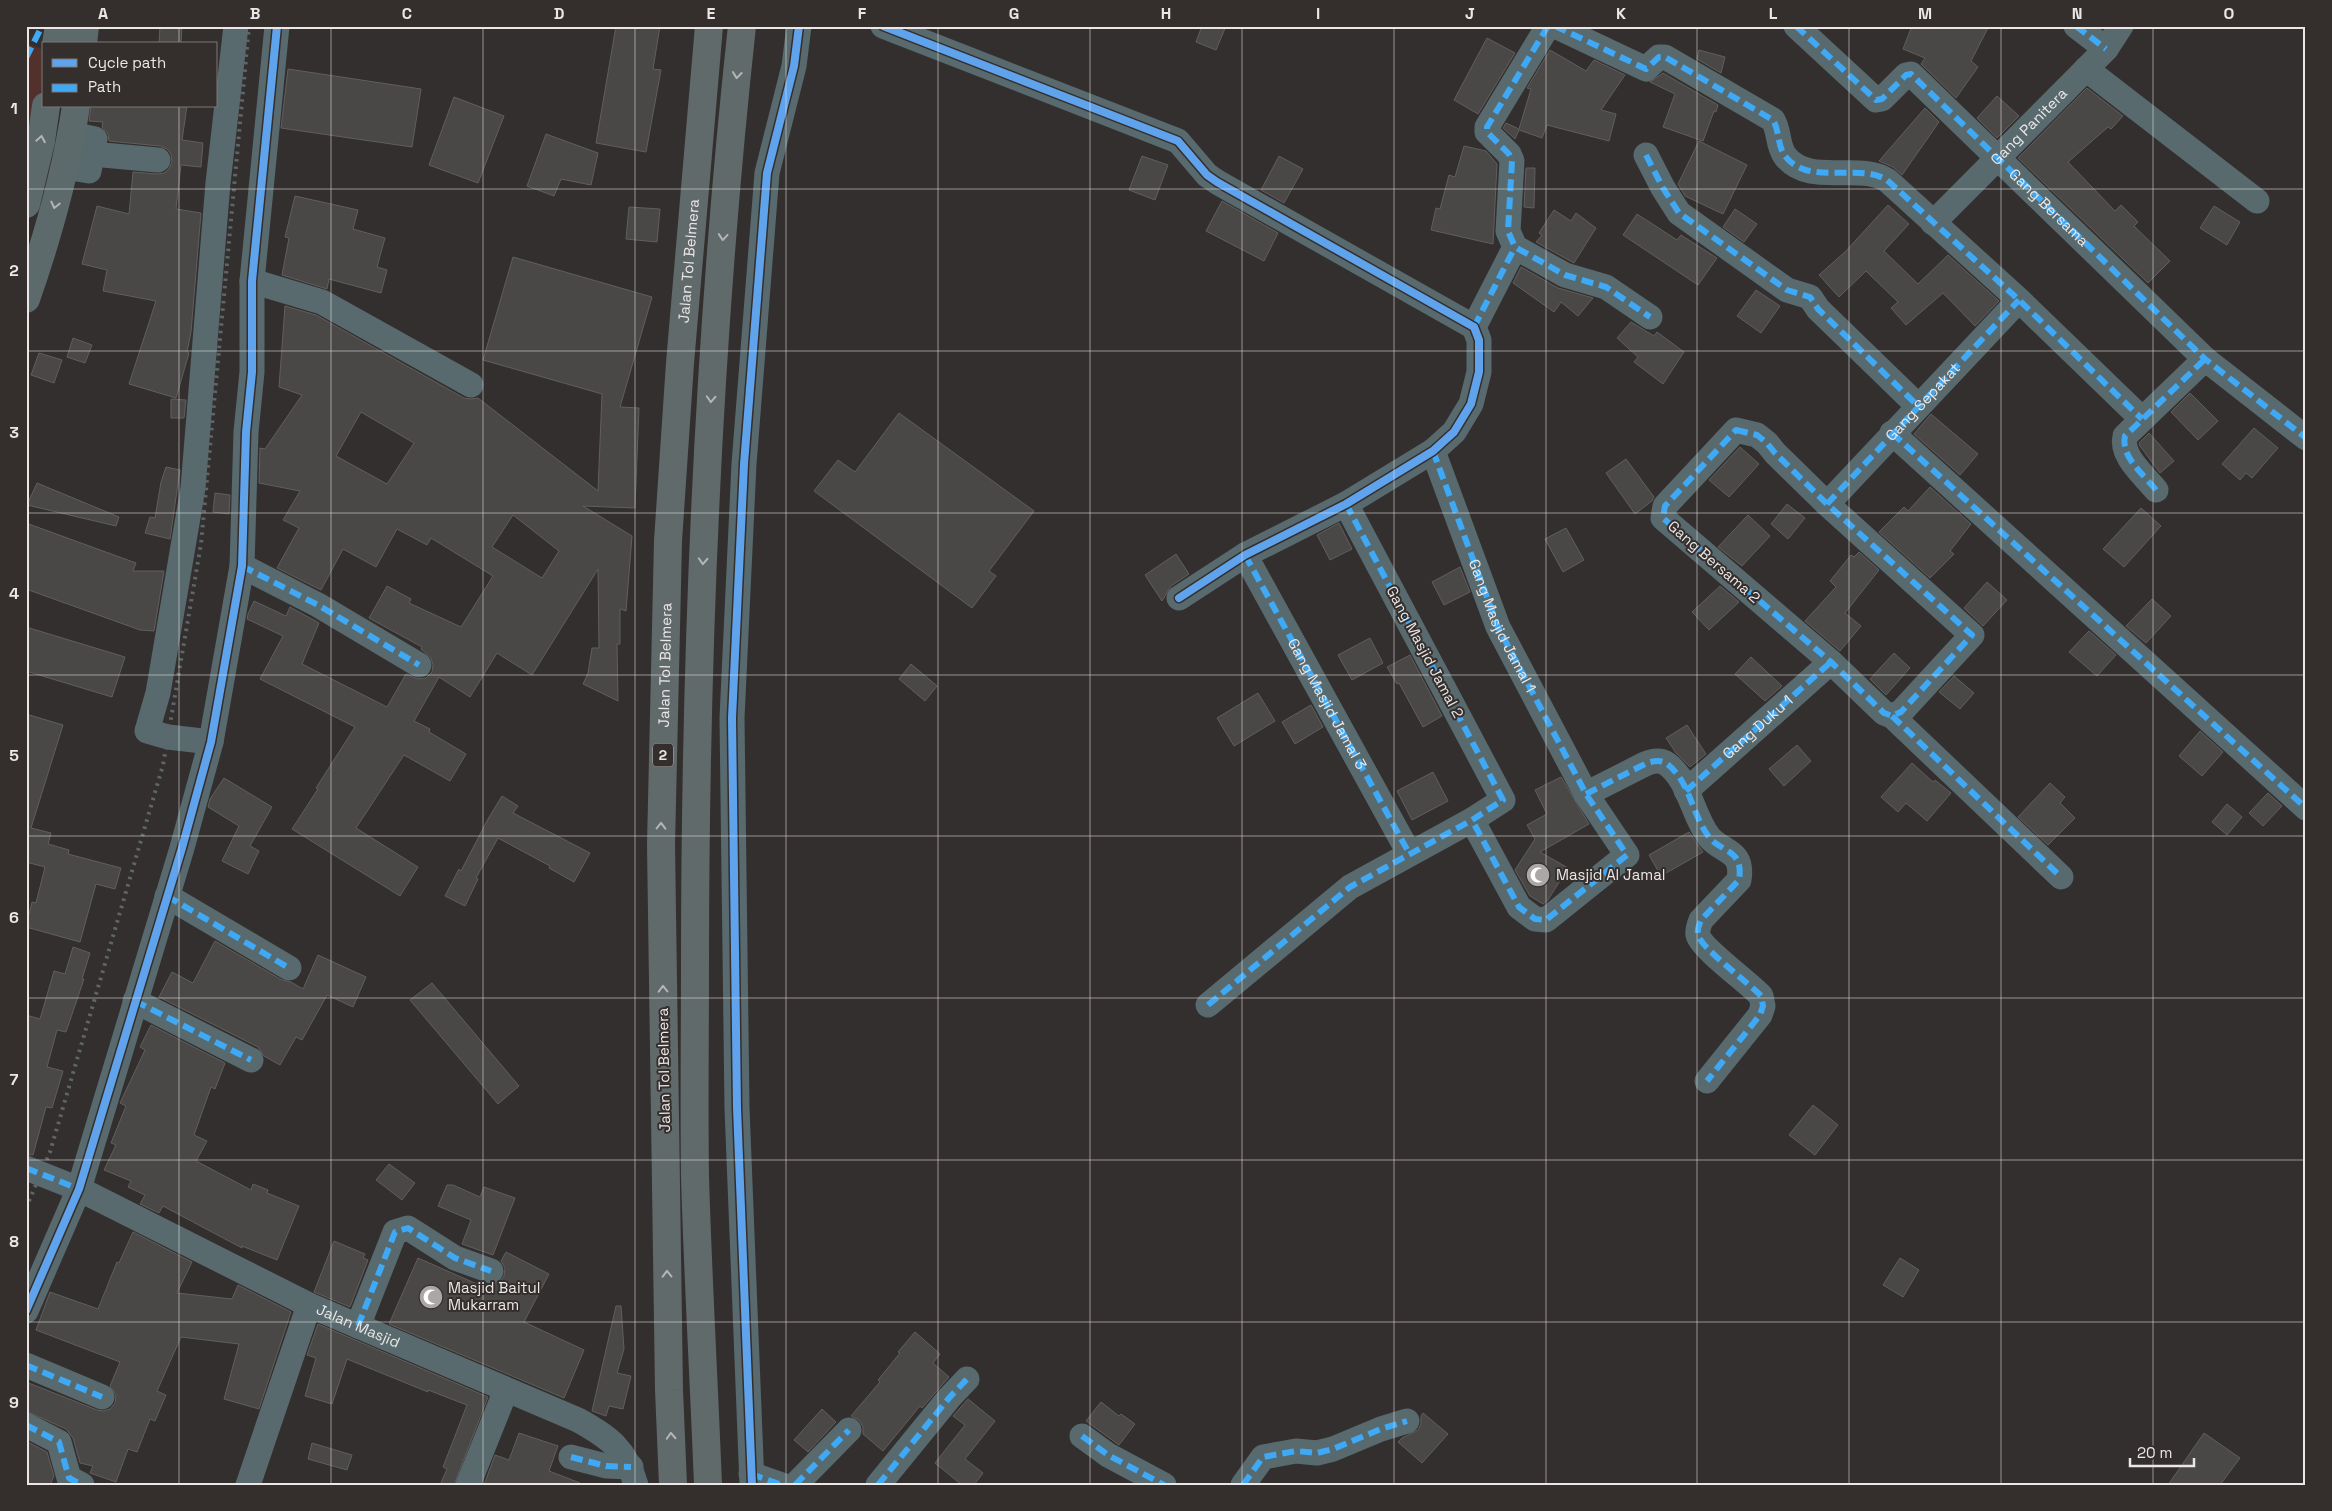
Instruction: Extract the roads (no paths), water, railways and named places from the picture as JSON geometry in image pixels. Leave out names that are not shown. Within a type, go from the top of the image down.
[{"type":"highway","points":[[56,42],[59,26]]},
{"type":"highway","name":"Jalan Tol Belmera","points":[[673,1485],[669,1390],[661,845],[668,541],[684,314],[710,26]]},
{"type":"highway","name":"Jalan Tol Belmera","points":[[708,1485],[696,1176],[696,830],[700,620],[713,360],[733,112],[742,26]]},
{"type":"highway","points":[[26,204],[41,141],[46,108]]},
{"type":"highway","points":[[26,299],[46,242],[72,134],[76,108]]},
{"type":"street","points":[[211,742],[168,737],[147,732],[158,693],[193,488],[218,183],[236,26]]},
{"type":"street","points":[[26,1311],[79,1189],[211,742],[242,566],[246,432],[252,372],[252,281],[277,26]]},
{"type":"street","points":[[782,1485],[751,1479],[737,1108],[732,718],[744,464],[767,173],[794,66],[799,26]]},
{"type":"street","points":[[883,26],[1178,141],[1207,175],[1218,182],[1474,327],[1479,340],[1479,372],[1471,404],[1454,432],[1432,451],[1346,504],[1245,555],[1180,598]]},
{"type":"street","points":[[1548,26],[1487,127],[1487,132],[1509,154],[1512,161],[1508,231],[1515,246],[1565,275],[1606,287],[1650,317]]},
{"type":"street","points":[[1555,26],[1643,68],[1648,68],[1659,57],[1665,57],[1773,120],[1777,127],[1779,145],[1785,156],[1797,167],[1813,171],[1880,176],[2019,300],[2142,419]]},
{"type":"street","name":"Gang Bersama","points":[[1796,26],[1876,100],[1882,99],[1906,75],[1911,74],[2205,359],[2306,438]]},
{"type":"street","points":[[2076,26],[2106,49]]},
{"type":"street","name":"Gang Panitera","points":[[1934,223],[2106,49],[2121,26]]},
{"type":"street","points":[[2086,68],[2257,201]]},
{"type":"street","points":[[64,167],[89,171],[95,139],[72,134]]},
{"type":"street","points":[[92,154],[158,160]]},
{"type":"street","points":[[1646,155],[1663,188],[1679,213],[1787,290],[1810,297],[1818,308],[1918,406]]},
{"type":"street","points":[[1474,327],[1515,246]]},
{"type":"street","points":[[252,281],[322,302],[471,385]]},
{"type":"street","name":"Gang Sepakat","points":[[1827,504],[2019,300]]},
{"type":"street","points":[[2156,490],[2125,452],[2123,444],[2125,436],[2205,359]]},
{"type":"street","name":"Gang Bersama 2","points":[[1736,430],[1757,435],[1827,504],[1972,635],[1901,712],[1892,716],[1884,712],[1831,662],[1663,518],[1665,506],[1736,430]]},
{"type":"street","points":[[1892,433],[2306,808]]},
{"type":"street","name":"Gang Masjid Jamal 1","points":[[1432,451],[1498,627],[1586,794],[1626,855],[1546,920],[1535,919],[1519,907],[1472,820]]},
{"type":"street","name":"Gang Masjid Jamal 2","points":[[1346,504],[1503,800],[1472,820]]},
{"type":"street","name":"Gang Masjid Jamal 3","points":[[1245,555],[1409,853]]},
{"type":"street","points":[[242,566],[318,605],[419,664]]},
{"type":"street","name":"Gang Duku 1","points":[[1686,791],[1831,662]]},
{"type":"street","points":[[1892,716],[2060,877]]},
{"type":"street","points":[[1586,794],[1654,760],[1666,763],[1678,776],[1710,838],[1728,849],[1738,861],[1741,871],[1740,880],[1701,920],[1698,927],[1698,936],[1706,947],[1761,996],[1763,1006],[1760,1014],[1707,1082]]},
{"type":"street","points":[[1208,1005],[1350,887],[1472,820]]},
{"type":"street","points":[[167,896],[289,968]]},
{"type":"street","points":[[135,1000],[251,1060]]},
{"type":"street","name":"Jalan Masjid","points":[[26,1168],[79,1189],[309,1305],[578,1420],[605,1435],[633,1476]]},
{"type":"street","points":[[358,1326],[395,1232],[408,1228],[455,1258],[491,1271]]},
{"type":"street","points":[[248,1485],[309,1305]]},
{"type":"street","points":[[26,1365],[102,1397]]},
{"type":"street","points":[[878,1485],[949,1398],[967,1379]]},
{"type":"street","points":[[468,1485],[506,1390]]},
{"type":"street","points":[[1243,1485],[1263,1457],[1296,1451],[1317,1452],[1333,1449],[1406,1421]]},
{"type":"street","points":[[26,1425],[59,1442],[69,1478],[82,1485]]},
{"type":"street","points":[[795,1485],[849,1430]]},
{"type":"street","points":[[1082,1436],[1108,1455],[1164,1485]]},
{"type":"street","points":[[570,1457],[606,1466],[633,1476]]},
{"type":"railway","points":[[26,1208],[50,1152],[163,765],[201,544],[249,26]]},
{"type":"place","name":"Masjid Al Jamal","points":[[1538,875]]},
{"type":"place","name":"Masjid Baitul Mukarram","points":[[431,1297]]}]
